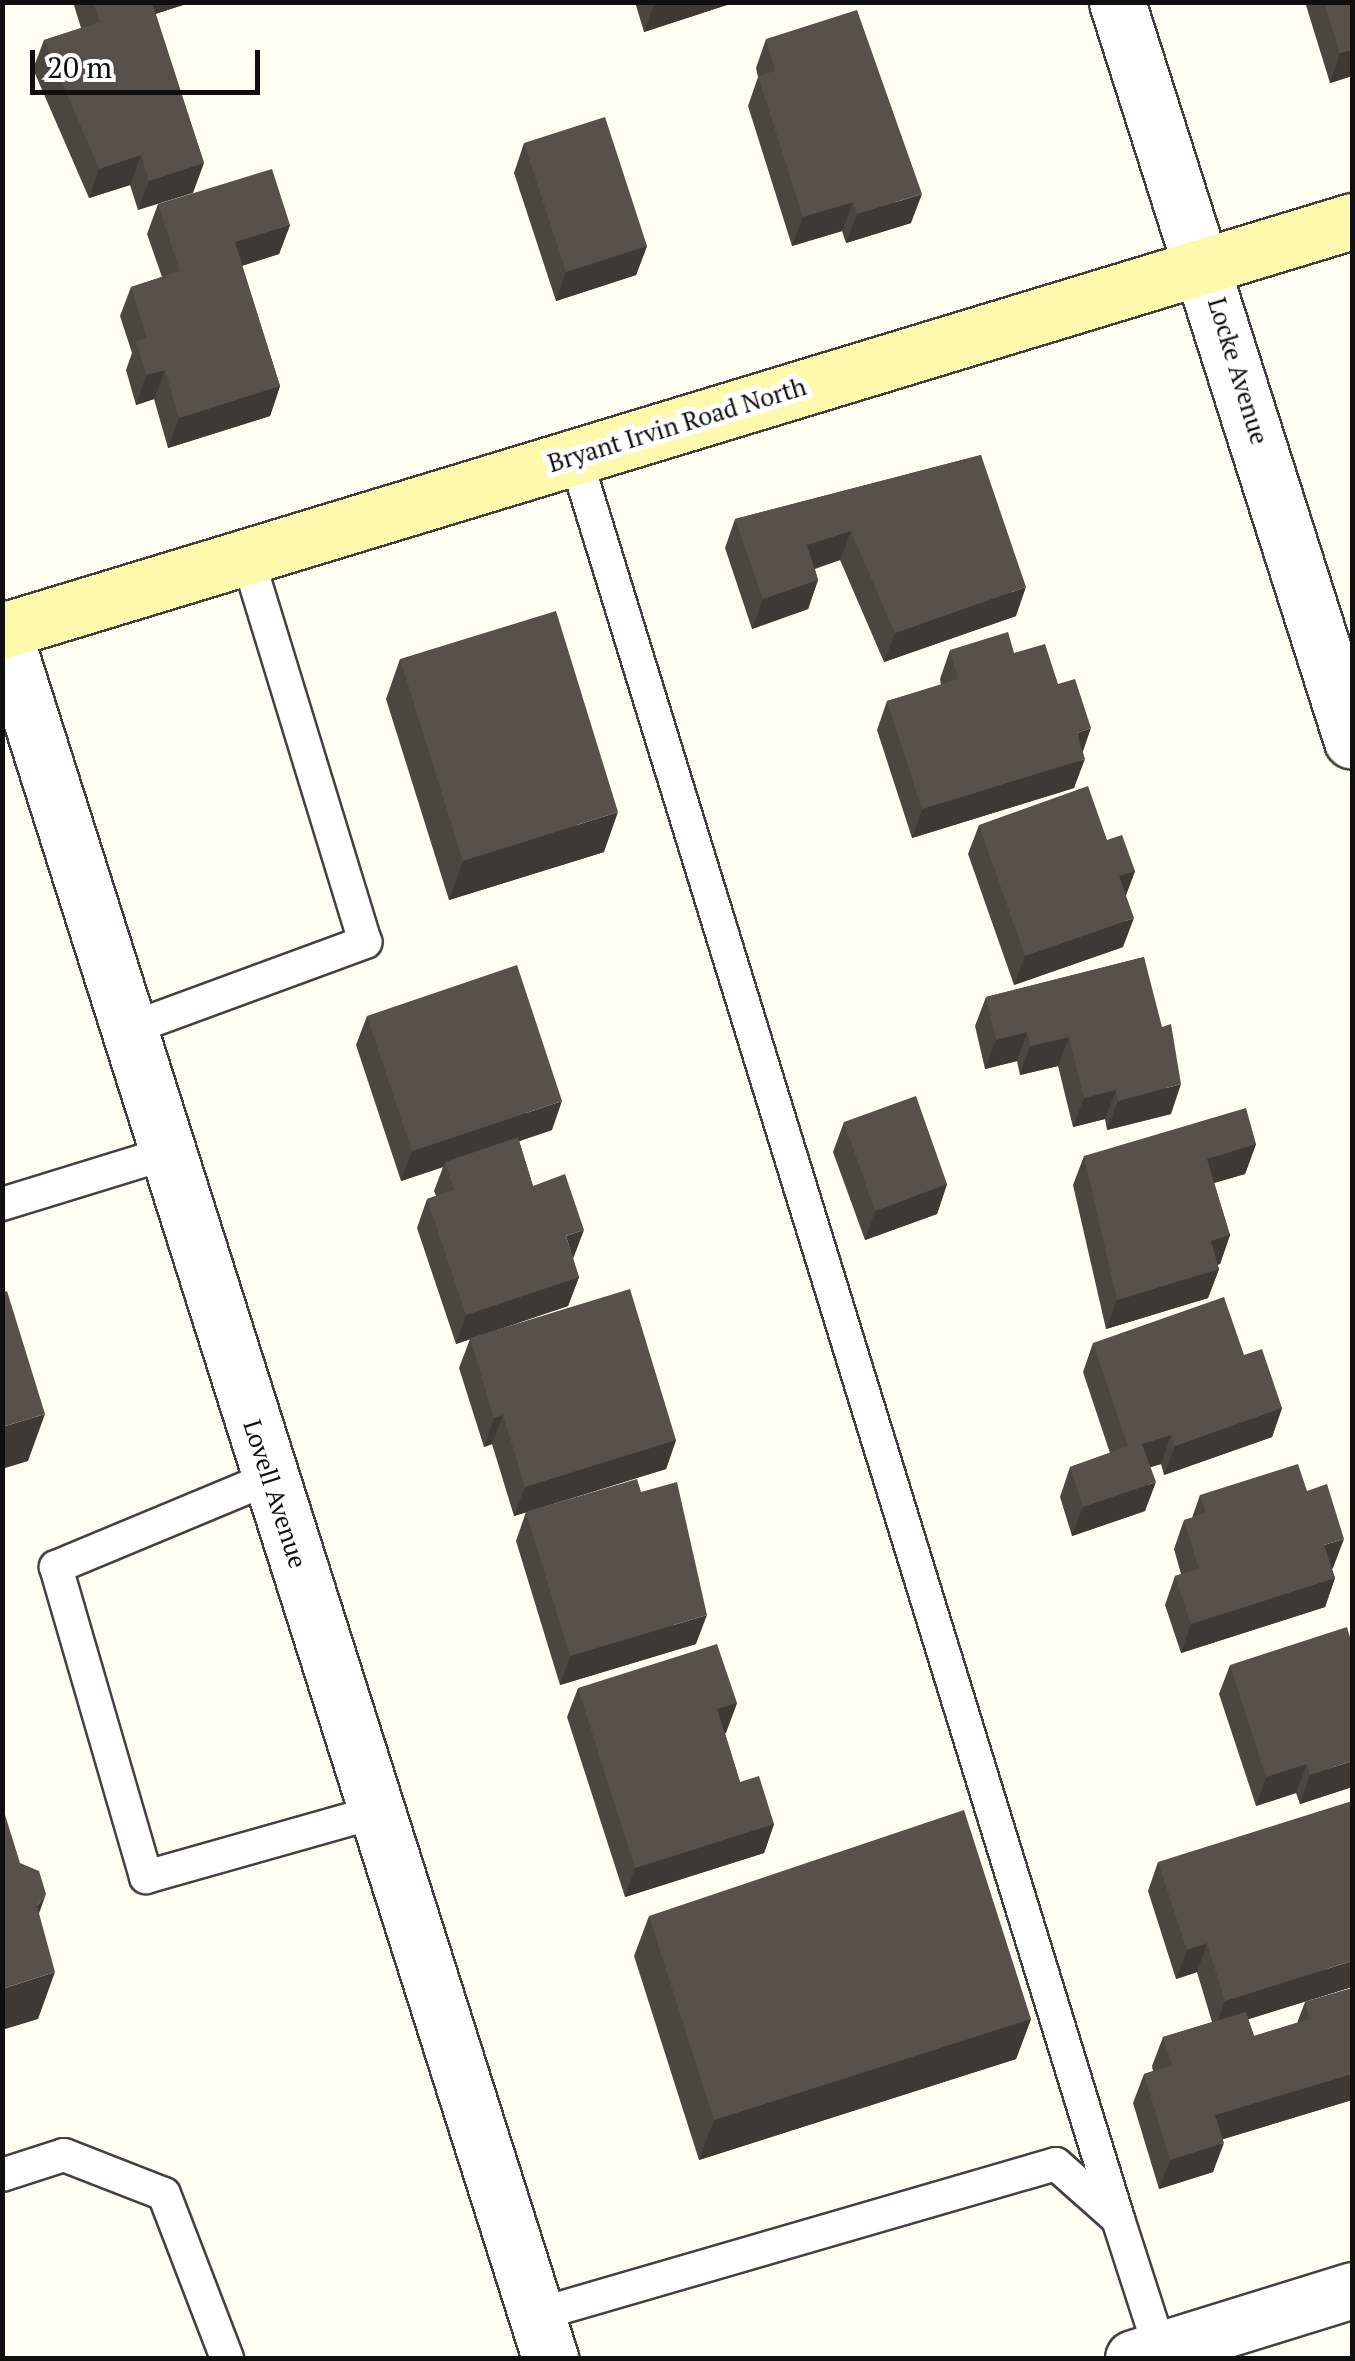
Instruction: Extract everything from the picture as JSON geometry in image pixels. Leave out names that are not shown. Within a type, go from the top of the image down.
[{"type":"main road","name":"Bryant Irvin Road North","points":[[3,630],[1352,220]]},
{"type":"street","name":"Locke Avenue","points":[[1117,2],[1205,266],[1352,741]]},
{"type":"street","name":"Lovell Avenue","points":[[3,630],[543,2337]]},
{"type":"street","points":[[1152,2356],[1352,2290]]},
{"type":"lane","points":[[575,456],[1118,2219],[1152,2356]]},
{"type":"lane","points":[[129,1029],[366,942],[247,556]]},
{"type":"lane","points":[[2,1204],[168,1153]]},
{"type":"lane","points":[[270,1478],[56,1567],[146,1877],[376,1812]]},
{"type":"lane","points":[[2,2174],[64,2155],[164,2194],[227,2358]]},
{"type":"lane","points":[[543,2337],[1056,2164],[1118,2219]]},
{"type":"building","points":[[93,2],[152,2],[204,163],[149,181],[141,155],[99,169],[44,40],[100,22]]},
{"type":"building","points":[[1324,2],[1352,2],[1352,50],[1340,53]]},
{"type":"building","points":[[857,10],[922,194],[857,214],[853,202],[803,217],[758,76],[775,71],[766,39]]},
{"type":"building","points":[[605,117],[647,246],[566,272],[524,143]]},
{"type":"building","points":[[272,169],[290,225],[235,242],[280,386],[179,418],[165,370],[146,375],[136,341],[147,338],[131,287],[180,271],[158,204]]},
{"type":"building","points":[[981,455],[1026,587],[895,633],[851,531],[807,545],[818,580],[763,599],[735,519]]},
{"type":"building","points":[[556,611],[618,812],[463,861],[400,659]]},
{"type":"building","points":[[1008,632],[1014,653],[1045,644],[1058,684],[1075,679],[1091,728],[1077,733],[1085,759],[922,809],[887,701],[958,679],[950,650]]},
{"type":"building","points":[[1088,786],[1107,840],[1122,835],[1135,871],[1119,876],[1134,918],[1025,956],[979,825]]},
{"type":"building","points":[[1144,957],[1162,1027],[1171,1024],[1181,1084],[1118,1101],[1116,1090],[1084,1098],[1069,1037],[1030,1046],[1027,1032],[996,1040],[986,997]]},
{"type":"building","points":[[517,965],[562,1101],[412,1151],[367,1016]]},
{"type":"building","points":[[916,1096],[947,1184],[875,1211],[844,1122]]},
{"type":"building","points":[[1246,1108],[1256,1144],[1207,1159],[1230,1235],[1211,1241],[1219,1269],[1117,1300],[1084,1156]]},
{"type":"building","points":[[518,1137],[533,1186],[565,1174],[584,1230],[566,1236],[579,1277],[466,1315],[427,1199],[454,1190],[445,1162]]},
{"type":"building","points":[[630,1289],[676,1440],[525,1487],[503,1415],[494,1418],[470,1338]]},
{"type":"building","points":[[7,1291],[45,1414],[2,1427],[2,1293]]},
{"type":"building","points":[[1224,1297],[1244,1355],[1262,1349],[1282,1408],[1175,1446],[1171,1435],[1142,1444],[1156,1482],[1083,1507],[1070,1467],[1128,1446],[1093,1343]]},
{"type":"building","points":[[1298,1464],[1307,1491],[1327,1484],[1344,1539],[1324,1545],[1335,1578],[1191,1624],[1175,1576],[1199,1569],[1184,1520],[1206,1513],[1200,1495]]},
{"type":"building","points":[[637,1479],[641,1492],[677,1482],[707,1615],[570,1656],[526,1512]]},
{"type":"building","points":[[1347,1627],[1352,1644],[1352,1761],[1310,1775],[1307,1764],[1266,1777],[1230,1665]]},
{"type":"building","points":[[717,1644],[737,1703],[717,1709],[740,1782],[759,1776],[774,1824],[635,1868],[578,1688]]},
{"type":"building","points":[[1352,1801],[1352,1961],[1225,2001],[1207,1943],[1187,1950],[1158,1862]]},
{"type":"building","points":[[2,1805],[20,1863],[39,1871],[46,1894],[37,1906],[55,1972],[2,1989]]},
{"type":"building","points":[[964,1810],[1031,2019],[714,2120],[649,1916]]},
{"type":"building","points":[[1352,1988],[1352,2074],[1215,2115],[1224,2143],[1170,2160],[1144,2074],[1172,2065],[1163,2037],[1246,2012],[1254,2036],[1309,2019],[1305,2002]]}]
